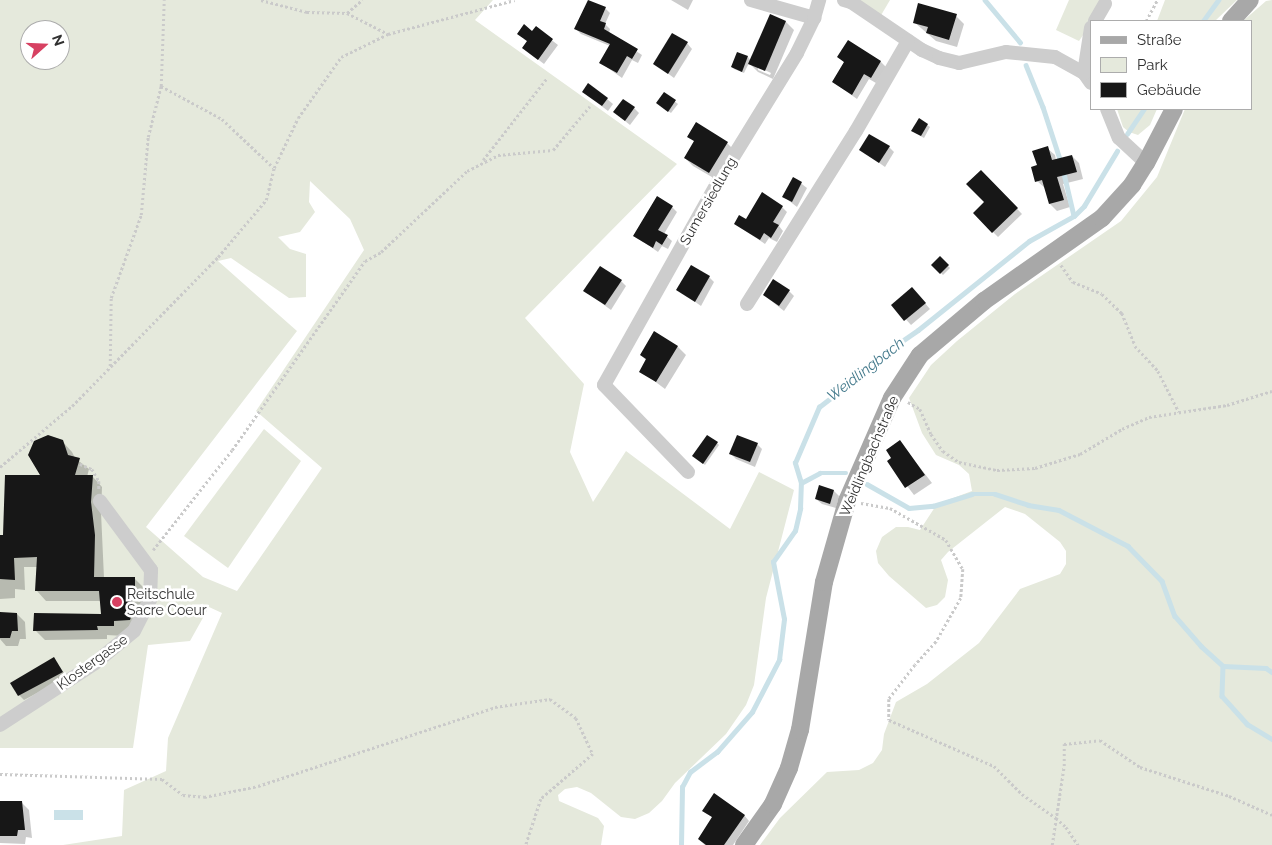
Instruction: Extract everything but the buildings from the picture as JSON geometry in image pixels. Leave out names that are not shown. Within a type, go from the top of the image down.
[{"type":"main road","points":[[1232,20],[1250,0]]},
{"type":"main road","name":"Weidlingbachstraße","points":[[744,845],[773,804],[789,768],[800,730],[824,582],[847,501],[892,398],[920,356],[984,301],[1052,251],[1102,218],[1132,185],[1146,164],[1173,110]]},
{"type":"street","points":[[751,0],[814,18]]},
{"type":"street","name":"Sumersiedlung","points":[[688,472],[604,385],[719,180],[797,53],[814,18],[819,0]]},
{"type":"street","points":[[844,0],[851,2],[939,58],[959,63],[1006,52],[1054,57],[1087,78],[1090,40]]},
{"type":"street","points":[[1096,20],[1105,4]]},
{"type":"street","points":[[747,304],[856,131],[908,40]]},
{"type":"street","points":[[1106,110],[1119,138],[1146,164]]},
{"type":"street","name":"Klostergasse","points":[[0,725],[95,663],[134,631],[150,600],[151,570],[100,501]]},
{"type":"path","points":[[110,367],[111,298],[141,215],[148,137],[161,86],[164,0]]},
{"type":"path","points":[[261,0],[307,12],[347,13],[388,34]]},
{"type":"path","points":[[347,13],[362,0]]},
{"type":"path","points":[[0,466],[72,406],[218,257],[266,200],[274,168],[298,118],[341,57],[388,34],[514,0]]},
{"type":"path","points":[[1147,20],[1157,0]]},
{"type":"path","points":[[144,562],[232,450],[365,260],[381,252],[439,196],[482,161],[547,78]]},
{"type":"path","points":[[161,86],[222,119],[274,168]]},
{"type":"path","points":[[482,161],[498,155],[553,150],[590,106]]},
{"type":"path","points":[[1052,251],[1073,282],[1102,294],[1122,313],[1135,346],[1158,371],[1179,412]]},
{"type":"path","points":[[892,398],[906,400],[920,409],[931,434],[943,451],[959,462],[997,470],[1035,468],[1080,454],[1122,429],[1149,417],[1227,405],[1272,391]]},
{"type":"path","points":[[80,464],[92,469],[99,481],[100,501]]},
{"type":"path","points":[[847,501],[890,508],[946,540],[963,569],[961,598],[936,642],[915,665],[889,699],[889,720],[994,766],[1022,794],[1066,827],[1078,845]]},
{"type":"path","points":[[0,774],[162,779],[183,795],[204,797],[258,786],[495,707],[550,700],[576,718],[593,754],[541,799],[526,845]]},
{"type":"path","points":[[1052,845],[1064,766],[1064,744],[1100,740],[1140,767],[1229,796],[1272,815]]},
{"type":"green space","points":[[0,0],[493,0],[475,20],[677,164],[525,318],[584,384],[570,452],[593,502],[626,451],[730,529],[759,472],[794,490],[766,598],[754,685],[746,705],[726,734],[675,783],[662,801],[649,813],[635,819],[621,817],[591,793],[577,787],[565,789],[558,795],[559,801],[598,818],[604,826],[601,845],[63,845],[122,836],[124,790],[166,771],[168,738],[222,613],[209,607],[190,641],[148,645],[133,748],[0,748]],"holes":[[[310,181],[350,219],[364,250],[256,411],[322,468],[237,591],[203,577],[146,527],[297,331],[218,261],[231,258],[289,298],[306,297],[306,254],[290,249],[278,237],[300,232],[315,212],[309,202]]]},
{"type":"green space","points":[[849,0],[890,0],[880,17]]},
{"type":"green space","points":[[1069,0],[1107,0],[1093,20],[1090,20],[1090,25],[1079,41],[1056,30]]},
{"type":"green space","points":[[1165,0],[1237,0],[1216,20],[1157,20]]},
{"type":"green space","points":[[1272,0],[1272,845],[760,845],[780,818],[827,772],[859,770],[873,763],[882,750],[884,734],[896,702],[927,684],[979,643],[1020,589],[1060,574],[1066,564],[1066,551],[1060,542],[1025,514],[1005,507],[948,552],[941,560],[948,580],[945,597],[937,605],[926,608],[889,576],[878,563],[876,551],[882,537],[896,527],[920,530],[937,504],[972,491],[969,474],[959,465],[936,455],[922,433],[909,398],[931,365],[957,341],[1015,294],[1121,221],[1157,177],[1185,110],[1252,110],[1252,20],[1244,20],[1266,1]]},
{"type":"green space","points":[[1117,110],[1157,110],[1150,125],[1138,135],[1129,132],[1123,127]]},
{"type":"green space","points":[[264,429],[301,461],[228,568],[184,536]]},
{"type":"water","points":[[54,810],[83,810],[83,820],[54,820]]},
{"type":"waterway","points":[[985,0],[1020,42]]},
{"type":"waterway","name":"Weidlingbach","points":[[1204,20],[1218,0]]},
{"type":"waterway","points":[[1026,65],[1043,107],[1061,162]]},
{"type":"waterway","name":"Weidlingbach","points":[[1127,134],[1143,110]]},
{"type":"waterway","name":"Weidlingbach","points":[[681,845],[682,787],[690,772],[717,752],[752,712],[779,660],[784,619],[773,562],[795,531],[800,509],[801,483],[795,463],[819,407],[854,380],[870,363],[918,330],[1029,241],[1074,216],[1084,206],[1117,151]]},
{"type":"waterway","points":[[1063,169],[1074,216]]},
{"type":"waterway","points":[[801,483],[820,473],[846,473]]},
{"type":"waterway","points":[[867,484],[909,508],[933,506],[972,494],[995,494],[1028,505],[1059,510],[1128,546],[1162,581],[1175,616],[1201,646],[1223,666],[1222,696],[1247,724],[1272,739]]},
{"type":"waterway","points":[[1223,666],[1266,668],[1272,672]]},
{"type":"place","name":"Reitschule Sacre Coeur","points":[[117,602]]}]
